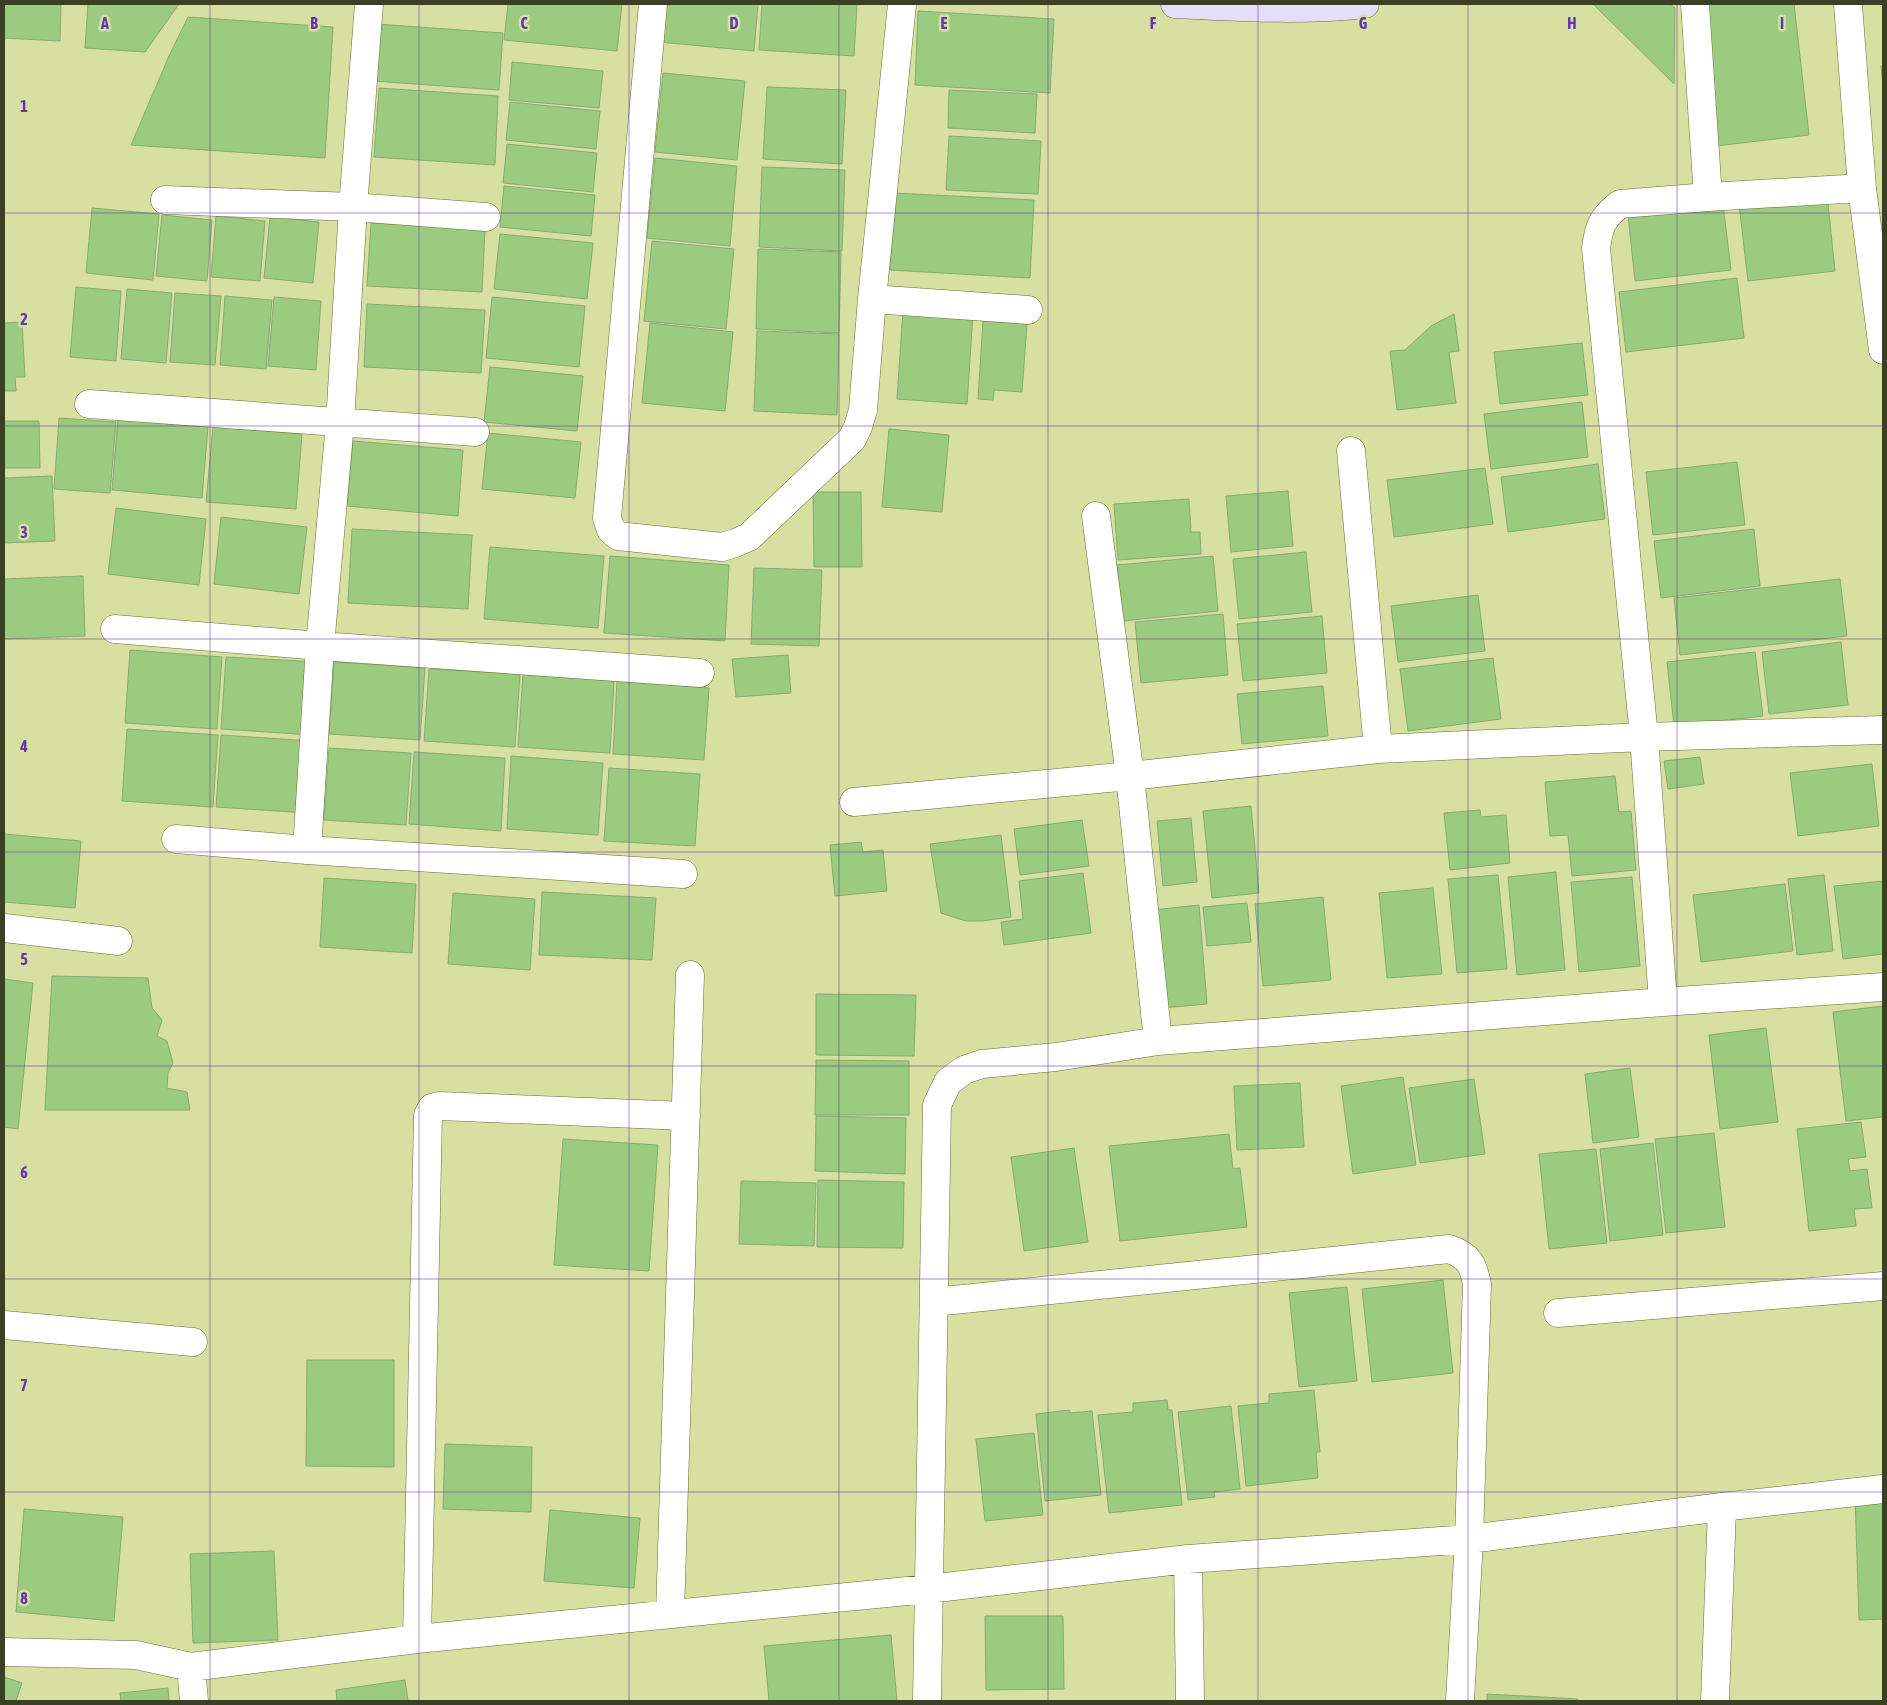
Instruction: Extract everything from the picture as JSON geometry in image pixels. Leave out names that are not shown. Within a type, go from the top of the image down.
[{"type":"main road","points":[[1175,4],[1336,7],[1365,4]]},
{"type":"street","points":[[307,850],[320,646],[340,423],[368,4]]},
{"type":"street","points":[[653,4],[607,518],[611,530],[618,536],[722,547],[749,537],[852,439],[858,427],[863,410],[872,299],[902,4]]},
{"type":"street","points":[[1695,4],[1708,197]]},
{"type":"street","points":[[1848,4],[1862,188],[1883,350]]},
{"type":"street","points":[[1664,1002],[1644,737],[1596,248],[1599,228],[1610,212],[1620,204],[1862,188]]},
{"type":"street","points":[[165,200],[353,207],[486,217]]},
{"type":"street","points":[[872,299],[1028,310]]},
{"type":"street","points":[[89,404],[475,432]]},
{"type":"street","points":[[1351,451],[1378,749]]},
{"type":"street","points":[[1096,516],[1130,776],[1158,1041]]},
{"type":"street","points":[[115,629],[320,646],[700,673]]},
{"type":"street","points":[[854,802],[1130,776],[1378,749],[1644,737],[1883,730]]},
{"type":"street","points":[[176,839],[307,850],[682,874]]},
{"type":"street","points":[[4,928],[118,941]]},
{"type":"street","points":[[670,1614],[690,975]]},
{"type":"street","points":[[926,1701],[937,1105],[948,1082],[964,1070],[982,1064],[1056,1057],[1158,1041],[1883,987]]},
{"type":"street","points":[[417,1639],[428,1115],[432,1108],[439,1106],[686,1116]]},
{"type":"street","points":[[934,1302],[1449,1249],[1463,1254],[1474,1268],[1477,1284],[1470,1539],[1460,1701]]},
{"type":"street","points":[[1558,1313],[1883,1286]]},
{"type":"street","points":[[4,1325],[193,1342]]},
{"type":"street","points":[[4,1652],[136,1655],[191,1667],[417,1639],[928,1589],[1188,1559],[1470,1539],[1883,1489]]},
{"type":"street","points":[[1715,1701],[1722,1507]]},
{"type":"street","points":[[1188,1559],[1190,1701]]},
{"type":"street","points":[[191,1667],[194,1701]]},
{"type":"building","points":[[4,4],[61,4],[60,41],[4,38]]},
{"type":"building","points":[[88,4],[179,4],[145,52],[85,48]]},
{"type":"building","points":[[508,4],[622,4],[617,51],[504,40]]},
{"type":"building","points":[[663,4],[758,4],[754,51],[659,42]]},
{"type":"building","points":[[762,4],[857,4],[854,56],[759,50]]},
{"type":"building","points":[[1593,4],[1670,4],[1675,8],[1674,84]]},
{"type":"building","points":[[1700,4],[1794,4],[1809,135],[1716,146]]},
{"type":"building","points":[[918,11],[1054,19],[1050,93],[915,85]]},
{"type":"building","points":[[188,17],[333,27],[325,158],[131,145]]},
{"type":"building","points":[[376,24],[503,33],[499,90],[373,81]]},
{"type":"building","points":[[512,62],[603,71],[599,108],[509,100]]},
{"type":"building","points":[[1881,66],[1883,66],[1883,85]]},
{"type":"building","points":[[663,73],[745,81],[737,160],[655,152]]},
{"type":"building","points":[[767,87],[846,90],[842,164],[763,159]]},
{"type":"building","points":[[379,88],[498,96],[495,165],[374,157]]},
{"type":"building","points":[[949,90],[1037,94],[1035,133],[948,128]]},
{"type":"building","points":[[510,102],[600,111],[596,149],[506,140]]},
{"type":"building","points":[[949,136],[1041,141],[1038,194],[946,190]]},
{"type":"building","points":[[507,144],[597,153],[593,192],[503,183]]},
{"type":"building","points":[[655,158],[737,166],[730,246],[647,238]]},
{"type":"building","points":[[762,167],[845,170],[842,251],[759,247]]},
{"type":"building","points":[[504,186],[595,195],[591,236],[500,227]]},
{"type":"building","points":[[894,193],[1034,200],[1030,278],[890,270]]},
{"type":"building","points":[[1827,194],[1835,271],[1748,281],[1739,204]]},
{"type":"building","points":[[1723,204],[1731,270],[1635,281],[1628,215]]},
{"type":"building","points":[[92,208],[159,214],[153,280],[86,273]]},
{"type":"building","points":[[162,215],[212,220],[207,281],[156,276]]},
{"type":"building","points":[[216,216],[265,221],[260,281],[211,277]]},
{"type":"building","points":[[270,217],[319,222],[313,283],[264,278]]},
{"type":"building","points":[[371,223],[485,229],[482,292],[367,286]]},
{"type":"building","points":[[500,234],[593,243],[587,299],[494,289]]},
{"type":"building","points":[[652,241],[734,249],[726,329],[644,321]]},
{"type":"building","points":[[758,249],[841,252],[839,333],[756,329]]},
{"type":"building","points":[[1737,278],[1744,338],[1626,352],[1619,292]]},
{"type":"building","points":[[76,287],[121,291],[116,361],[70,357]]},
{"type":"building","points":[[127,289],[172,293],[166,363],[121,359]]},
{"type":"building","points":[[175,293],[221,296],[215,365],[170,362]]},
{"type":"building","points":[[225,296],[272,300],[266,369],[220,365]]},
{"type":"building","points":[[274,297],[321,301],[316,370],[268,366]]},
{"type":"building","points":[[492,297],[585,306],[579,367],[486,358]]},
{"type":"building","points":[[367,304],[485,310],[481,373],[364,367]]},
{"type":"building","points":[[903,310],[973,314],[967,404],[897,399]]},
{"type":"building","points":[[1454,314],[1459,351],[1449,352],[1456,403],[1397,410],[1390,351],[1405,350],[1431,326]]},
{"type":"building","points":[[983,321],[1027,324],[1022,392],[994,390],[993,400],[978,399]]},
{"type":"building","points":[[22,322],[25,377],[15,377],[16,391],[4,391],[4,323]]},
{"type":"building","points":[[650,323],[733,332],[725,411],[642,403]]},
{"type":"building","points":[[757,331],[839,334],[837,415],[754,411]]},
{"type":"building","points":[[1582,343],[1588,395],[1500,404],[1494,352]]},
{"type":"building","points":[[490,367],[583,376],[577,431],[484,422]]},
{"type":"building","points":[[1582,402],[1588,457],[1491,469],[1484,414]]},
{"type":"building","points":[[59,418],[116,422],[110,493],[54,489]]},
{"type":"building","points":[[118,419],[208,427],[202,498],[112,490]]},
{"type":"building","points":[[4,421],[39,421],[40,468],[4,468]]},
{"type":"building","points":[[213,427],[302,434],[296,509],[206,502]]},
{"type":"building","points":[[889,429],[949,435],[942,512],[882,507]]},
{"type":"building","points":[[488,433],[581,442],[575,498],[482,489]]},
{"type":"building","points":[[353,441],[463,450],[458,516],[347,506]]},
{"type":"building","points":[[1737,462],[1745,525],[1653,535],[1646,472]]},
{"type":"building","points":[[1598,464],[1605,519],[1508,532],[1501,477]]},
{"type":"building","points":[[1485,468],[1493,524],[1394,537],[1387,480]]},
{"type":"building","points":[[52,476],[55,541],[4,543],[4,478]]},
{"type":"building","points":[[1288,491],[1293,546],[1231,552],[1226,496]]},
{"type":"building","points":[[813,492],[861,492],[862,567],[814,567]]},
{"type":"building","points":[[1189,499],[1191,532],[1200,532],[1201,554],[1118,560],[1114,504]]},
{"type":"building","points":[[116,508],[206,519],[199,585],[108,574]]},
{"type":"building","points":[[221,517],[307,527],[299,594],[214,584]]},
{"type":"building","points":[[352,529],[472,535],[468,609],[348,603]]},
{"type":"building","points":[[1754,529],[1760,586],[1661,598],[1654,541]]},
{"type":"building","points":[[490,547],[604,556],[598,628],[484,619]]},
{"type":"building","points":[[1306,552],[1312,612],[1239,619],[1233,559]]},
{"type":"building","points":[[610,556],[729,565],[725,641],[604,633]]},
{"type":"building","points":[[1213,556],[1218,611],[1123,621],[1117,565]]},
{"type":"building","points":[[754,568],[822,570],[819,646],[751,644]]},
{"type":"building","points":[[83,576],[85,636],[4,639],[4,579]]},
{"type":"building","points":[[1840,579],[1847,636],[1680,655],[1674,598]]},
{"type":"building","points":[[1478,595],[1485,651],[1398,662],[1391,606]]},
{"type":"building","points":[[1223,614],[1228,675],[1141,683],[1135,622]]},
{"type":"building","points":[[1322,616],[1327,673],[1243,681],[1237,624]]},
{"type":"building","points":[[1841,642],[1848,705],[1769,714],[1762,652]]},
{"type":"building","points":[[130,650],[222,657],[217,729],[125,723]]},
{"type":"building","points":[[1755,652],[1763,716],[1674,726],[1667,662]]},
{"type":"building","points":[[788,655],[791,693],[736,697],[732,659]]},
{"type":"building","points":[[226,657],[318,662],[312,735],[221,729]]},
{"type":"building","points":[[1493,658],[1501,719],[1408,731],[1400,669]]},
{"type":"building","points":[[334,662],[425,668],[420,740],[329,734]]},
{"type":"building","points":[[429,669],[520,674],[515,747],[424,741]]},
{"type":"building","points":[[523,674],[614,681],[610,753],[518,747]]},
{"type":"building","points":[[617,681],[709,688],[704,760],[613,754]]},
{"type":"building","points":[[1323,686],[1328,736],[1242,744],[1237,694]]},
{"type":"building","points":[[127,729],[218,735],[213,807],[122,801]]},
{"type":"building","points":[[221,735],[312,741],[307,813],[216,807]]},
{"type":"building","points":[[329,748],[411,753],[406,825],[324,820]]},
{"type":"building","points":[[414,752],[505,758],[501,831],[409,824]]},
{"type":"building","points":[[511,756],[603,763],[598,835],[507,829]]},
{"type":"building","points":[[1700,757],[1704,784],[1668,789],[1664,761]]},
{"type":"building","points":[[1872,764],[1879,826],[1798,836],[1790,773]]},
{"type":"building","points":[[609,768],[700,774],[695,846],[604,841]]},
{"type":"building","points":[[1615,776],[1619,812],[1631,811],[1636,870],[1572,876],[1568,835],[1550,836],[1545,782]]},
{"type":"building","points":[[1251,806],[1259,893],[1212,898],[1203,811]]},
{"type":"building","points":[[1480,810],[1481,817],[1506,815],[1510,863],[1450,870],[1444,813]]},
{"type":"building","points":[[1191,818],[1197,882],[1163,886],[1157,821]]},
{"type":"building","points":[[1082,820],[1089,866],[1020,875],[1014,829]]},
{"type":"building","points":[[4,834],[81,841],[75,908],[4,902]]},
{"type":"building","points":[[1001,835],[1011,917],[966,921],[941,913],[930,844]]},
{"type":"building","points":[[861,842],[863,852],[883,850],[887,891],[835,896],[830,845]]},
{"type":"building","points":[[1556,872],[1565,970],[1517,975],[1508,877]]},
{"type":"building","points":[[1083,873],[1091,933],[1004,945],[1001,922],[1023,919],[1019,881]]},
{"type":"building","points":[[1498,875],[1507,969],[1457,973],[1448,879]]},
{"type":"building","points":[[1824,875],[1833,951],[1797,955],[1788,879]]},
{"type":"building","points":[[1632,877],[1640,966],[1579,972],[1571,882]]},
{"type":"building","points":[[324,878],[416,884],[412,953],[320,947]]},
{"type":"building","points":[[1883,881],[1883,954],[1843,959],[1834,886]]},
{"type":"building","points":[[1785,884],[1793,951],[1701,962],[1693,895]]},
{"type":"building","points":[[1433,888],[1442,974],[1387,978],[1379,893]]},
{"type":"building","points":[[542,892],[656,898],[652,960],[539,955]]},
{"type":"building","points":[[453,893],[535,899],[530,970],[448,964]]},
{"type":"building","points":[[1323,897],[1331,980],[1263,986],[1255,904]]},
{"type":"building","points":[[1247,903],[1251,942],[1207,946],[1203,907]]},
{"type":"building","points":[[1199,905],[1207,1004],[1162,1008],[1153,910]]},
{"type":"building","points":[[52,976],[148,978],[152,1008],[162,1020],[157,1036],[167,1041],[173,1063],[168,1073],[167,1088],[187,1092],[190,1110],[45,1110]]},
{"type":"building","points":[[4,979],[33,983],[18,1129],[4,1127]]},
{"type":"building","points":[[816,994],[916,995],[914,1056],[816,1055]]},
{"type":"building","points":[[1883,1006],[1883,1117],[1846,1121],[1833,1012]]},
{"type":"building","points":[[1766,1028],[1778,1122],[1720,1129],[1709,1035]]},
{"type":"building","points":[[816,1060],[909,1061],[909,1115],[815,1115]]},
{"type":"building","points":[[1630,1068],[1639,1137],[1593,1143],[1585,1074]]},
{"type":"building","points":[[1403,1077],[1416,1165],[1353,1174],[1341,1086]]},
{"type":"building","points":[[1474,1079],[1485,1154],[1420,1163],[1409,1088]]},
{"type":"building","points":[[1300,1083],[1304,1147],[1237,1150],[1234,1086]]},
{"type":"building","points":[[816,1116],[906,1118],[905,1174],[815,1171]]},
{"type":"building","points":[[1861,1122],[1866,1157],[1848,1159],[1850,1171],[1867,1169],[1872,1208],[1854,1209],[1856,1226],[1809,1231],[1797,1129]]},
{"type":"building","points":[[1714,1133],[1725,1227],[1666,1233],[1655,1139]]},
{"type":"building","points":[[1229,1134],[1233,1169],[1240,1168],[1247,1227],[1120,1241],[1109,1146]]},
{"type":"building","points":[[563,1139],[658,1145],[649,1271],[554,1265]]},
{"type":"building","points":[[1653,1143],[1663,1235],[1610,1241],[1600,1149]]},
{"type":"building","points":[[1074,1148],[1088,1242],[1024,1251],[1011,1157]]},
{"type":"building","points":[[1596,1149],[1607,1243],[1549,1249],[1539,1154]]},
{"type":"building","points":[[818,1180],[904,1182],[903,1248],[817,1247]]},
{"type":"building","points":[[741,1181],[816,1183],[814,1246],[739,1244]]},
{"type":"building","points":[[1443,1280],[1453,1373],[1372,1382],[1362,1289]]},
{"type":"building","points":[[1347,1287],[1357,1381],[1299,1387],[1289,1293]]},
{"type":"building","points":[[307,1360],[394,1360],[394,1467],[306,1466]]},
{"type":"building","points":[[1314,1390],[1320,1452],[1316,1452],[1318,1478],[1246,1486],[1238,1406],[1269,1403],[1269,1394]]},
{"type":"building","points":[[1167,1400],[1168,1410],[1172,1410],[1182,1505],[1109,1513],[1098,1415],[1133,1412],[1133,1403]]},
{"type":"building","points":[[1231,1406],[1240,1489],[1214,1492],[1215,1497],[1188,1500],[1178,1412]]},
{"type":"building","points":[[1069,1410],[1070,1413],[1092,1411],[1101,1495],[1045,1501],[1036,1414]]},
{"type":"building","points":[[1034,1433],[1043,1515],[985,1521],[976,1439]]},
{"type":"building","points":[[445,1444],[532,1447],[531,1512],[443,1509]]},
{"type":"building","points":[[1883,1494],[1883,1619],[1859,1620],[1855,1495]]},
{"type":"building","points":[[24,1509],[123,1517],[114,1621],[16,1612]]},
{"type":"building","points":[[550,1510],[640,1518],[634,1588],[544,1581]]},
{"type":"building","points":[[274,1551],[278,1640],[193,1643],[190,1554]]},
{"type":"building","points":[[985,1616],[1063,1616],[1064,1689],[986,1690]]},
{"type":"building","points":[[891,1635],[897,1701],[769,1701],[764,1646]]},
{"type":"building","points":[[4,1677],[22,1683],[16,1701],[4,1701]]},
{"type":"building","points":[[405,1680],[408,1701],[337,1701],[336,1690]]},
{"type":"building","points":[[168,1688],[169,1701],[121,1701],[120,1693]]},
{"type":"building","points":[[1487,1694],[1578,1699],[1578,1701],[1487,1701]]}]
